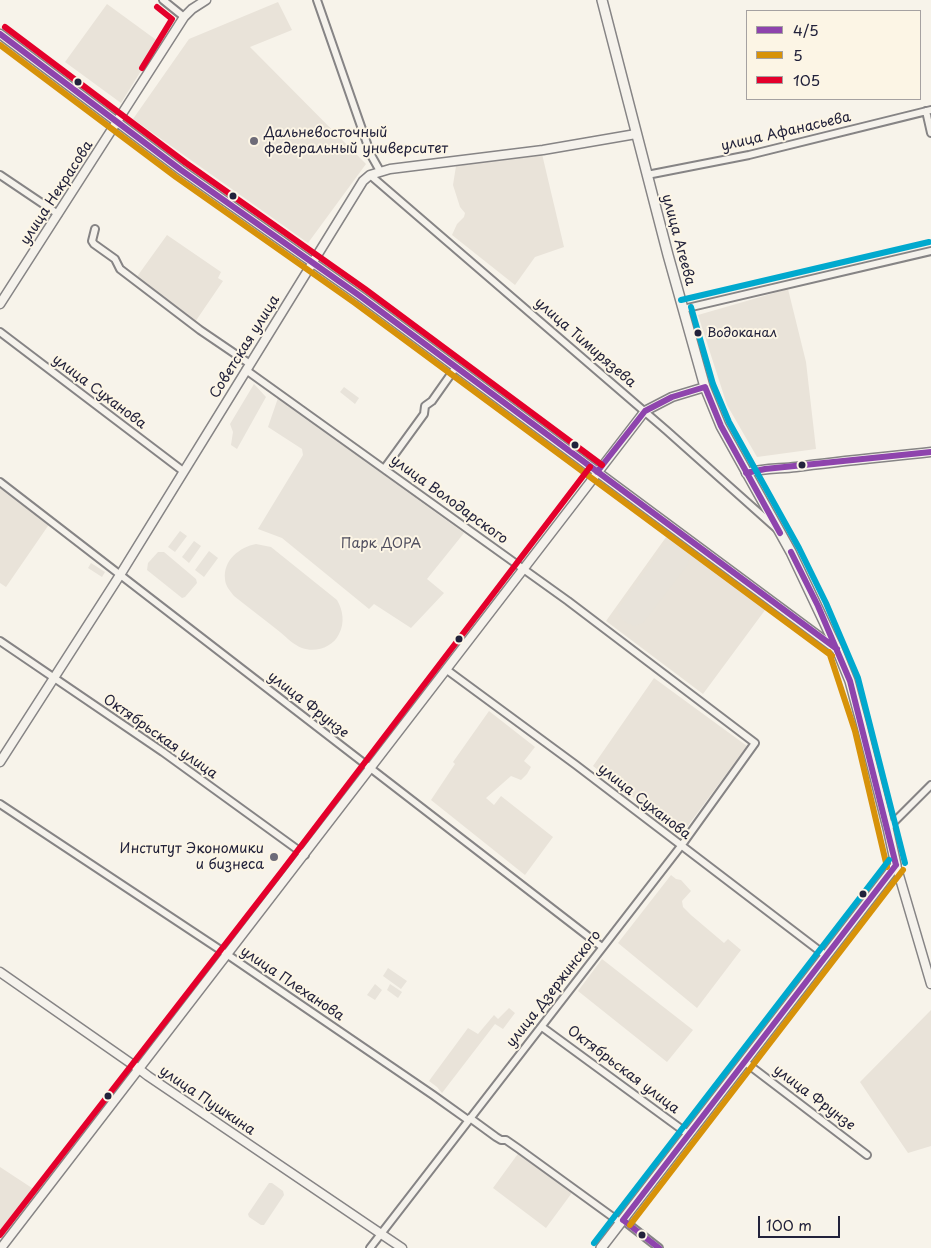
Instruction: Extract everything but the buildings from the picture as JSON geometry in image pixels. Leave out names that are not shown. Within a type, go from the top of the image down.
[{"type":"highway","name":"улица Агеева","points":[[602,0],[636,134],[705,387],[721,426],[818,606],[850,681],[896,865]]},
{"type":"highway","points":[[601,1248],[896,865]]},
{"type":"main road","name":"улица Некрасова","points":[[0,304],[184,17],[206,0]]},
{"type":"main road","points":[[0,34],[181,170],[360,296],[837,650]]},
{"type":"main road","name":"Советская улица","points":[[0,762],[120,575],[363,181],[370,175],[380,171],[543,150],[636,134]]},
{"type":"main road","points":[[1,1248],[645,411],[672,397],[705,387]]},
{"type":"main road","points":[[746,473],[760,469],[931,452]]},
{"type":"main road","name":"улица Агеева","points":[[896,865],[931,984]]},
{"type":"main road","name":"улица Пушкина","points":[[0,972],[148,1076],[402,1248]]},
{"type":"street","points":[[163,0],[184,17]]},
{"type":"street","points":[[317,0],[371,155],[380,171]]},
{"type":"street","points":[[929,110],[931,133]]},
{"type":"street","name":"улица Афанасьева","points":[[647,175],[749,155],[929,110]]},
{"type":"street","points":[[0,175],[58,214]]},
{"type":"street","name":"улица Тимирязева","points":[[370,175],[645,411],[780,533]]},
{"type":"street","name":"улица Володарского","points":[[94,229],[92,241],[115,259],[120,269],[384,469],[568,601],[755,743]]},
{"type":"street","points":[[683,309],[931,251]]},
{"type":"street","name":"улица Суханова","points":[[0,332],[183,471]]},
{"type":"street","points":[[384,469],[424,414],[425,406],[432,401],[456,367]]},
{"type":"street","name":"улица Фрунзе","points":[[0,482],[602,947]]},
{"type":"street","name":"Октябрьская улица","points":[[0,640],[174,760],[305,855]]},
{"type":"street","name":"улица Суханова","points":[[447,670],[576,765],[825,955]]},
{"type":"street","name":"улица Дзержинского","points":[[370,1248],[681,846],[755,743]]},
{"type":"street","points":[[888,828],[931,785]]},
{"type":"street","name":"улица Плеханова","points":[[0,804],[228,955],[496,1137],[506,1140],[519,1148],[658,1248]]},
{"type":"street","name":"Октябрьская улица","points":[[542,1026],[688,1134]]},
{"type":"street","name":"улица Фрунзе","points":[[745,1062],[867,1155]]},
{"type":"shaded area","name":"Дальневосточный федеральный университет","points":[[278,2],[292,30],[250,47],[366,164],[308,243],[133,119],[189,39]]},
{"type":"shaded area","points":[[107,4],[159,42],[121,103],[65,62]]},
{"type":"shaded area","points":[[542,154],[564,247],[535,257],[515,285],[452,235],[465,213],[460,207],[453,185],[456,166]]},
{"type":"shaded area","points":[[167,235],[221,272],[218,278],[223,281],[195,322],[136,278]]},
{"type":"shaded area","points":[[788,289],[806,362],[816,449],[757,457],[727,405],[698,315]]},
{"type":"shaded area","points":[[0,488],[50,523],[6,587],[0,583]]},
{"type":"shaded area","points":[[669,533],[768,606],[703,694],[606,621]]},
{"type":"shaded area","points":[[654,678],[747,746],[687,827],[684,824],[679,830],[665,819],[662,820],[593,766]]},
{"type":"shaded area","points":[[489,711],[535,747],[524,761],[531,767],[527,774],[521,780],[511,776],[486,798],[494,805],[501,796],[553,837],[525,875],[431,800],[455,764],[453,762]]},
{"type":"shaded area","points":[[671,875],[681,880],[691,891],[682,901],[683,907],[724,943],[728,939],[741,950],[697,1008],[618,943]]},
{"type":"shaded area","points":[[602,959],[693,1030],[667,1062],[578,991]]},
{"type":"shaded area","points":[[509,1008],[515,1013],[503,1029],[495,1024],[442,1093],[429,1081],[468,1028],[478,1034],[494,1015],[498,1019]]},
{"type":"shaded area","points":[[931,1010],[931,1146],[908,1153],[860,1082]]},
{"type":"shaded area","points":[[520,1151],[574,1190],[546,1228],[493,1188]]},
{"type":"shaded area","points":[[0,1167],[35,1190],[0,1235]]},
{"type":"green space","points":[[254,384],[266,397],[237,449],[231,445],[233,432],[230,424]]},
{"type":"green space","points":[[344,387],[359,398],[355,404],[340,392]]},
{"type":"green space","name":"Парк ДОРА","points":[[278,398],[464,533],[427,579],[444,593],[411,628],[374,604],[369,609],[282,538],[258,529],[303,455],[302,449],[268,427]]},
{"type":"green space","points":[[180,531],[187,536],[175,552],[168,547]]},
{"type":"green space","points":[[194,541],[201,546],[189,563],[182,557]]},
{"type":"green space","points":[[256,544],[271,547],[337,600],[341,608],[343,621],[341,630],[333,642],[324,648],[313,650],[299,647],[232,594],[225,581],[227,566],[239,551]]},
{"type":"green space","points":[[670,544],[686,552],[689,563],[643,623],[635,626],[629,624],[621,618],[618,609],[664,546]]},
{"type":"green space","points":[[209,551],[218,558],[204,577],[195,570]]},
{"type":"green space","points":[[158,552],[164,552],[196,579],[197,583],[185,597],[182,598],[147,570],[148,563]]},
{"type":"green space","points":[[91,563],[105,572],[102,577],[88,568]]},
{"type":"green space","points":[[388,968],[407,981],[401,989],[383,976]]},
{"type":"green space","points":[[375,984],[382,990],[375,1000],[367,995]]},
{"type":"green space","points":[[390,984],[402,992],[398,998],[387,990]]},
{"type":"green space","points":[[269,1183],[283,1191],[284,1195],[264,1225],[261,1225],[249,1217],[248,1214]]},
{"type":"transit line","name":"105","points":[[142,68],[172,19],[157,7]]},
{"type":"transit line","name":"105","points":[[5,27],[186,163],[365,289],[602,465]]},
{"type":"transit line","name":"4/5","points":[[0,34],[181,170],[360,296],[837,649]]},
{"type":"transit line","name":"5","points":[[0,45],[176,177],[355,303],[832,656]]},
{"type":"transit line","points":[[681,300],[929,242]]},
{"type":"transit line","points":[[691,307],[713,384],[729,422],[799,548],[826,603],[858,678],[905,863]]},
{"type":"transit line","name":"4/5","points":[[597,472],[645,411],[672,397],[705,387],[721,426],[780,533]]},
{"type":"transit line","name":"4/5","points":[[746,473],[765,469],[931,452]]},
{"type":"transit line","name":"105","points":[[0,1235],[282,871],[590,467]]},
{"type":"transit line","name":"4/5","points":[[791,552],[818,606],[850,681],[896,865]]},
{"type":"transit line","name":"5","points":[[829,652],[855,731],[887,867]]},
{"type":"transit line","points":[[594,1243],[889,860]]},
{"type":"transit line","name":"4/5","points":[[623,1220],[896,865]]},
{"type":"transit line","name":"5","points":[[630,1225],[903,870]]},
{"type":"transit line","name":"4/5","points":[[623,1220],[659,1248]]},
{"type":"place","name":"Дальневосточный федеральный университет","points":[[254,141]]},
{"type":"place","name":"Водоканал","points":[[698,333]]},
{"type":"place","name":"Институт Экономики и бизнеса","points":[[274,857]]}]
